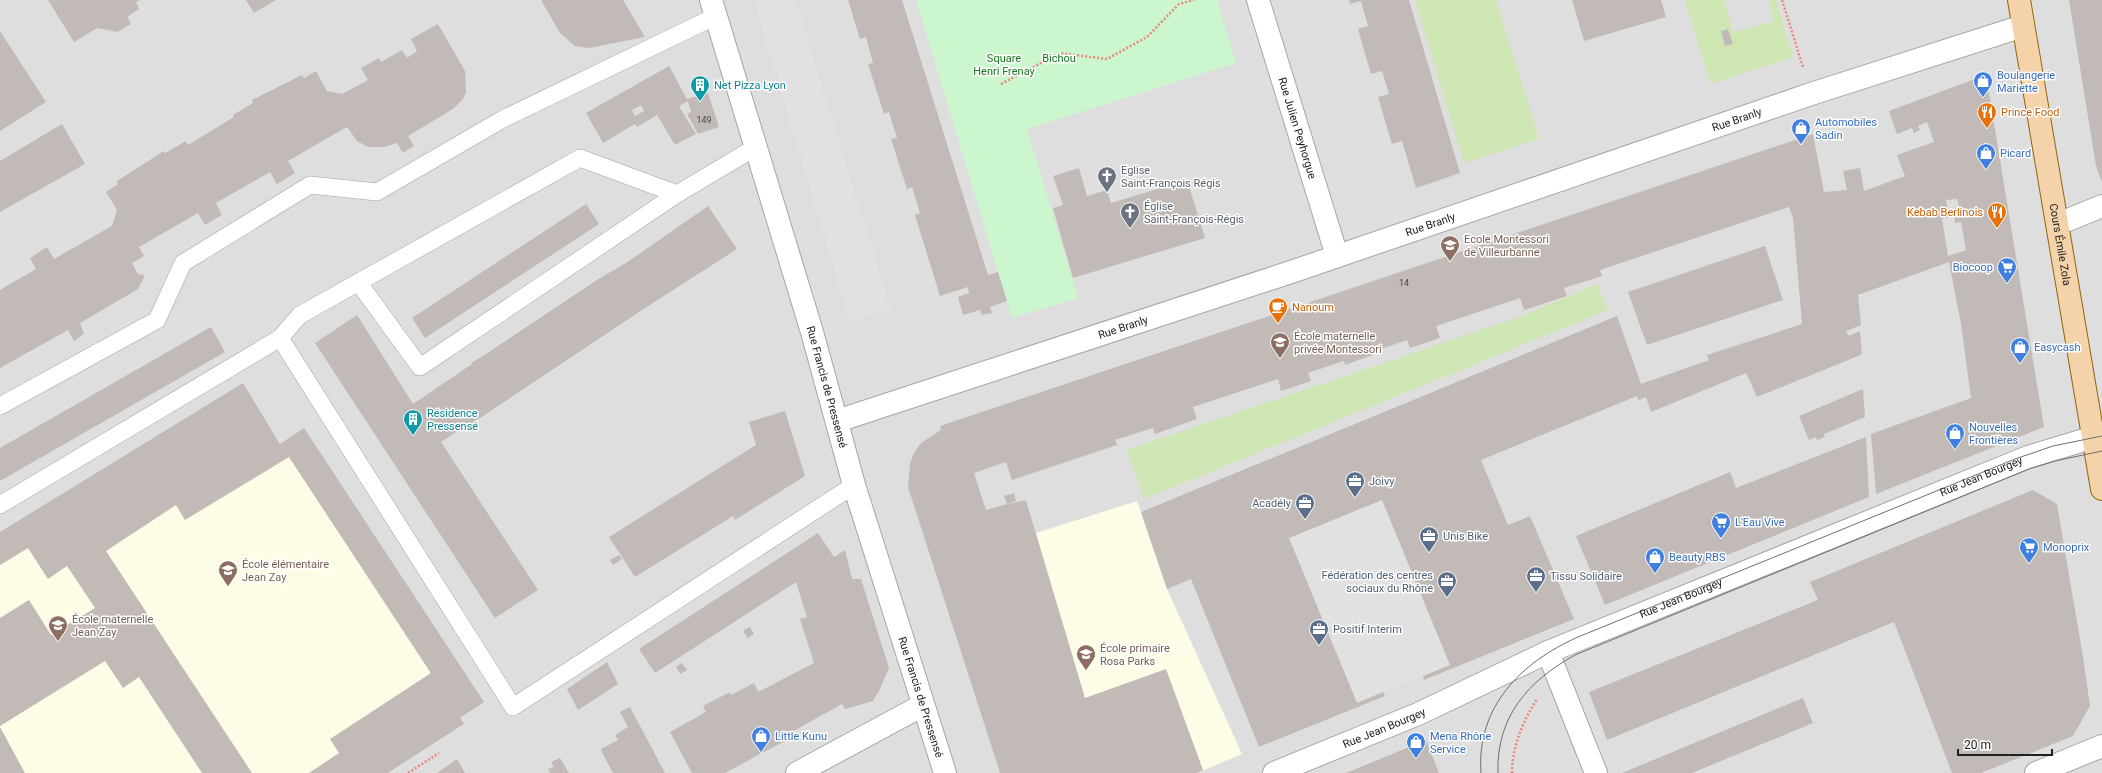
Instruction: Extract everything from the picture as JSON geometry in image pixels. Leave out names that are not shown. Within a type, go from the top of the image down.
[{"type":"main road","name":"Cours Émile Zola","points":[[2019,0],[2094,437],[2101,468],[2102,490]]},
{"type":"street","name":"Rue Julien Peyhorgue","points":[[1258,0],[1337,256]]},
{"type":"street","name":"Rue Francis de Pressensé","points":[[713,8],[812,332],[854,485],[945,773]]},
{"type":"street","name":"Rue Branly","points":[[837,421],[1337,256],[1811,94],[2023,26]]},
{"type":"street","points":[[2057,221],[2068,220],[2102,206]]},
{"type":"street","name":"Rue Jean Bourgey","points":[[1274,773],[1418,714],[1548,652],[2028,457],[2094,437]]},
{"type":"street","points":[[1548,652],[1596,773]]},
{"type":"street","points":[[797,773],[923,705]]},
{"type":"street","points":[[2036,773],[2102,746]]},
{"type":"lane","points":[[0,406],[157,320],[183,263],[310,185],[377,192],[503,119],[713,8]]},
{"type":"lane","points":[[358,282],[420,367],[677,194],[756,147]]},
{"type":"lane","points":[[0,505],[280,338],[300,315],[580,158],[677,194]]},
{"type":"lane","points":[[280,338],[513,707],[854,485]]},
{"type":"path","points":[[1001,84],[1060,53],[1108,59],[1147,37],[1179,4],[1194,0]]},
{"type":"path","points":[[1782,0],[1811,94]]},
{"type":"path","points":[[1512,773],[1512,761],[1520,732],[1529,712],[1541,694]]},
{"type":"path","points":[[408,773],[440,753]]},
{"type":"shaded area","points":[[0,0],[2102,0],[2102,773],[0,773]]},
{"type":"shaded area","points":[[754,0],[795,0],[890,308],[850,321]]},
{"type":"shaded area","name":"École élémentaire Jean Zay","points":[[257,408],[464,724],[388,773],[0,773],[0,565]]},
{"type":"shaded area","name":"École primaire Rosa Parks","points":[[1026,500],[1036,533],[1137,501],[1167,589],[1242,754],[1197,773],[1000,773],[923,530],[1007,504]]},
{"type":"shaded area","points":[[1382,500],[1450,665],[1357,703],[1289,538]]},
{"type":"green space","name":"Square Henri Frenay","points":[[916,0],[1217,0],[1236,63],[1027,129],[1078,298],[1012,318]]},
{"type":"green space","points":[[1415,0],[1496,0],[1539,139],[1464,163]]},
{"type":"green space","points":[[1685,0],[1724,0],[1733,32],[1774,21],[1768,0],[1776,0],[1793,57],[1710,84]]},
{"type":"green space","points":[[1597,284],[1608,310],[1144,499],[1127,450],[1522,316]]},
{"type":"building","points":[[48,0],[140,0],[136,2],[139,9],[127,17],[131,24],[118,32],[97,28],[74,42]]},
{"type":"building","points":[[246,0],[276,0],[254,13]]},
{"type":"building","points":[[541,0],[623,0],[645,37],[589,48],[575,46],[560,33]]},
{"type":"building","points":[[848,0],[902,0],[988,275],[998,272],[1007,301],[990,307],[992,313],[982,315],[980,310],[963,315],[958,297],[969,293],[968,287],[940,296],[915,215],[920,213],[912,187],[907,189],[891,139],[897,138],[889,112],[884,114],[868,64],[873,63],[866,37],[860,39]]},
{"type":"building","points":[[1349,0],[1409,0],[1460,173],[1416,188],[1402,141],[1392,144],[1378,97],[1389,94],[1382,71],[1371,74],[1358,29],[1368,26],[1361,1],[1350,4]]},
{"type":"building","points":[[1572,0],[1661,0],[1666,17],[1584,41]]},
{"type":"building","points":[[2069,0],[2102,0],[2102,182],[2096,166]]},
{"type":"building","points":[[438,24],[465,71],[466,92],[463,99],[453,109],[408,136],[414,146],[403,153],[397,143],[384,147],[368,147],[357,141],[347,127],[288,161],[295,173],[277,184],[270,172],[216,203],[222,215],[205,225],[198,213],[139,247],[144,256],[132,263],[138,274],[145,275],[138,289],[80,323],[84,334],[74,341],[68,330],[0,368],[0,290],[36,269],[30,258],[47,247],[54,259],[112,226],[117,210],[106,192],[118,184],[117,181],[164,151],[165,153],[186,141],[188,145],[234,117],[233,115],[253,103],[252,100],[302,75],[304,78],[316,71],[327,91],[342,94],[368,80],[361,68],[379,58],[381,62],[402,50],[407,58],[417,51],[411,39]]},
{"type":"building","points":[[1728,29],[1733,44],[1725,46],[1721,31]]},
{"type":"building","points":[[0,31],[46,102],[0,131]]},
{"type":"building","points":[[669,66],[687,99],[708,93],[719,127],[698,134],[687,114],[691,112],[688,101],[679,106],[696,134],[675,145],[657,115],[637,127],[635,124],[603,143],[586,113]],"holes":[[[641,105],[644,111],[635,116],[632,110]]]},
{"type":"building","points":[[1986,75],[2044,427],[1876,494],[1871,434],[1971,398],[1961,324],[1949,262],[1858,295],[1861,325],[1846,331],[1849,336],[1860,331],[1862,354],[1858,356],[1757,397],[1746,373],[1651,412],[1646,397],[1639,400],[1637,396],[1481,460],[1508,525],[1530,516],[1574,619],[1424,680],[1423,676],[1450,665],[1382,500],[1289,538],[1357,703],[1383,692],[1385,696],[1259,747],[1191,579],[1167,589],[1141,512],[1617,316],[1641,384],[1709,360],[1707,355],[1802,324],[1793,218],[1789,207],[1600,270],[1602,276],[1564,288],[1567,296],[1524,310],[1520,298],[1436,326],[1440,338],[1410,348],[1407,340],[1372,352],[1373,355],[1345,365],[1344,361],[1308,373],[1311,381],[1281,391],[1278,379],[1193,407],[1197,419],[1155,434],[1153,428],[1115,440],[1117,445],[1012,480],[1006,462],[974,473],[986,510],[1026,500],[1085,698],[1166,669],[1203,770],[1197,773],[1000,773],[908,487],[910,464],[914,453],[921,443],[941,430],[940,426],[1813,134],[1824,192],[1847,190],[1843,171],[1860,168],[1864,191],[1905,176],[1897,155],[1934,142],[1927,122],[1918,126],[1920,130],[1914,133],[1912,128],[1897,134],[1889,111]],"holes":[[[1957,199],[1959,207],[1953,208],[1955,223],[1961,222],[1966,250],[1948,256],[1942,219],[1949,217],[1946,200]]]},
{"type":"building","points":[[62,124],[85,164],[0,212],[0,161]]},
{"type":"building","name":"Église Saint-François-Régis","points":[[1079,168],[1087,196],[1107,190],[1111,203],[1187,180],[1205,238],[1073,278],[1053,208],[1063,205],[1053,176]]},
{"type":"building","points":[[586,204],[599,224],[425,338],[412,318]]},
{"type":"building","name":"Résidence Pressensé","points":[[708,206],[737,249],[639,312],[462,430],[461,429],[441,442],[538,590],[495,618],[315,343],[357,315],[413,404],[472,364],[471,363],[600,278],[626,263]]},
{"type":"building","points":[[1765,246],[1783,300],[1647,345],[1628,292]]},
{"type":"building","points":[[211,327],[225,352],[0,481],[0,448]]},
{"type":"building","points":[[243,383],[280,444],[304,428],[484,702],[460,718],[464,724],[388,773],[309,773],[339,753],[330,739],[431,673],[289,457],[185,520],[176,505],[106,551],[252,773],[202,773],[139,677],[123,688],[105,661],[0,726],[0,618],[29,600],[51,635],[95,608],[67,566],[48,579],[28,548],[0,565],[0,532]]},
{"type":"building","points":[[1863,389],[1865,417],[1824,434],[1825,437],[1817,440],[1816,437],[1809,440],[1799,416]]},
{"type":"building","points":[[785,411],[805,476],[735,520],[733,516],[635,577],[609,537],[756,445],[749,422]]},
{"type":"building","points":[[1866,437],[1869,497],[1605,605],[1576,536],[1730,472],[1736,488]]},
{"type":"building","points":[[2033,490],[2057,504],[2083,657],[2090,706],[2073,736],[1981,773],[1952,773],[1894,622],[1607,740],[1589,692],[1818,600],[1810,582]]},
{"type":"building","points":[[1014,493],[1016,501],[1007,504],[1004,496]]},
{"type":"building","points":[[818,533],[834,557],[845,550],[852,579],[861,579],[889,668],[879,691],[873,701],[845,709],[842,704],[792,732],[794,736],[725,773],[692,773],[670,732],[706,712],[703,706],[730,692],[731,695],[754,683],[758,692],[814,663],[800,619],[807,617],[796,582],[655,673],[639,649]]},
{"type":"building","points":[[619,555],[622,559],[613,565],[610,560]]},
{"type":"building","points":[[750,627],[754,634],[748,638],[743,631]]},
{"type":"building","points":[[607,662],[618,684],[578,710],[567,689]]},
{"type":"building","points":[[682,663],[687,670],[680,674],[676,667]]},
{"type":"building","points":[[1803,698],[1813,723],[1692,773],[1622,773]]},
{"type":"building","points":[[630,707],[665,773],[613,773],[601,749],[618,740],[615,735],[628,727],[620,712]]},
{"type":"building","points":[[0,727],[25,773],[0,773]]},
{"type":"building","points":[[1426,740],[1439,773],[1346,773]]},
{"type":"building","points":[[560,758],[569,773],[550,773],[548,769],[554,767],[551,762]]},
{"type":"building","points":[[457,759],[465,773],[437,773]]},
{"type":"tram line","points":[[1481,773],[1481,749],[1486,727],[1495,707],[1507,689],[1521,673],[1558,647],[1578,637],[2015,459],[2053,446],[2102,436]]},
{"type":"tram line","points":[[1498,773],[1499,753],[1503,735],[1509,718],[1518,703],[1529,689],[1543,677],[1558,665],[1575,655],[2029,469],[2055,461],[2102,451]]},
{"type":"place","name":"Boulangerie Mariette","points":[[1983,98]]},
{"type":"place","name":"Net Pizza Lyon","points":[[700,102]]},
{"type":"place","name":"Prince Food","points":[[1987,129]]},
{"type":"place","name":"Automobiles Sadin","points":[[1801,145]]},
{"type":"place","name":"Picard","points":[[1986,170]]},
{"type":"place","name":"Eglise Saint-François Régis","points":[[1107,193]]},
{"type":"place","name":"Église Saint-François-Régis","points":[[1130,229]]},
{"type":"place","name":"Kebab Berlinois","points":[[1997,229]]},
{"type":"place","name":"Ecole Montessori de Villeurbanne","points":[[1450,262]]},
{"type":"place","name":"Biocoop","points":[[2007,284]]},
{"type":"place","name":"Nanoum","points":[[1278,324]]},
{"type":"place","name":"École maternelle privée Montessori","points":[[1280,359]]},
{"type":"place","name":"Easycash","points":[[2020,364]]},
{"type":"place","name":"Résidence Pressensé","points":[[413,436]]},
{"type":"place","name":"Nouvelles Frontières","points":[[1955,450]]},
{"type":"place","name":"Joivy","points":[[1355,498]]},
{"type":"place","name":"Acadély","points":[[1305,520]]},
{"type":"place","name":"L'Eau Vive","points":[[1721,539]]},
{"type":"place","name":"Unis Bike","points":[[1429,553]]},
{"type":"place","name":"Monoprix","points":[[2029,564]]},
{"type":"place","name":"Beauty RBS","points":[[1655,574]]},
{"type":"place","name":"École élémentaire Jean Zay","points":[[228,587]]},
{"type":"place","name":"Tissu Solidaire","points":[[1536,593]]},
{"type":"place","name":"Fédération des centres sociaux du Rhône","points":[[1447,598]]},
{"type":"place","name":"École maternelle Jean Zay","points":[[58,642]]},
{"type":"place","name":"Positif Interim","points":[[1319,646]]},
{"type":"place","name":"École primaire Rosa Parks","points":[[1086,671]]},
{"type":"place","name":"Little Kunu","points":[[761,753]]},
{"type":"place","name":"Mena Rhône Service","points":[[1416,759]]},
{"type":"park label","name":"Bichou","points":[[1059,58]]}]
